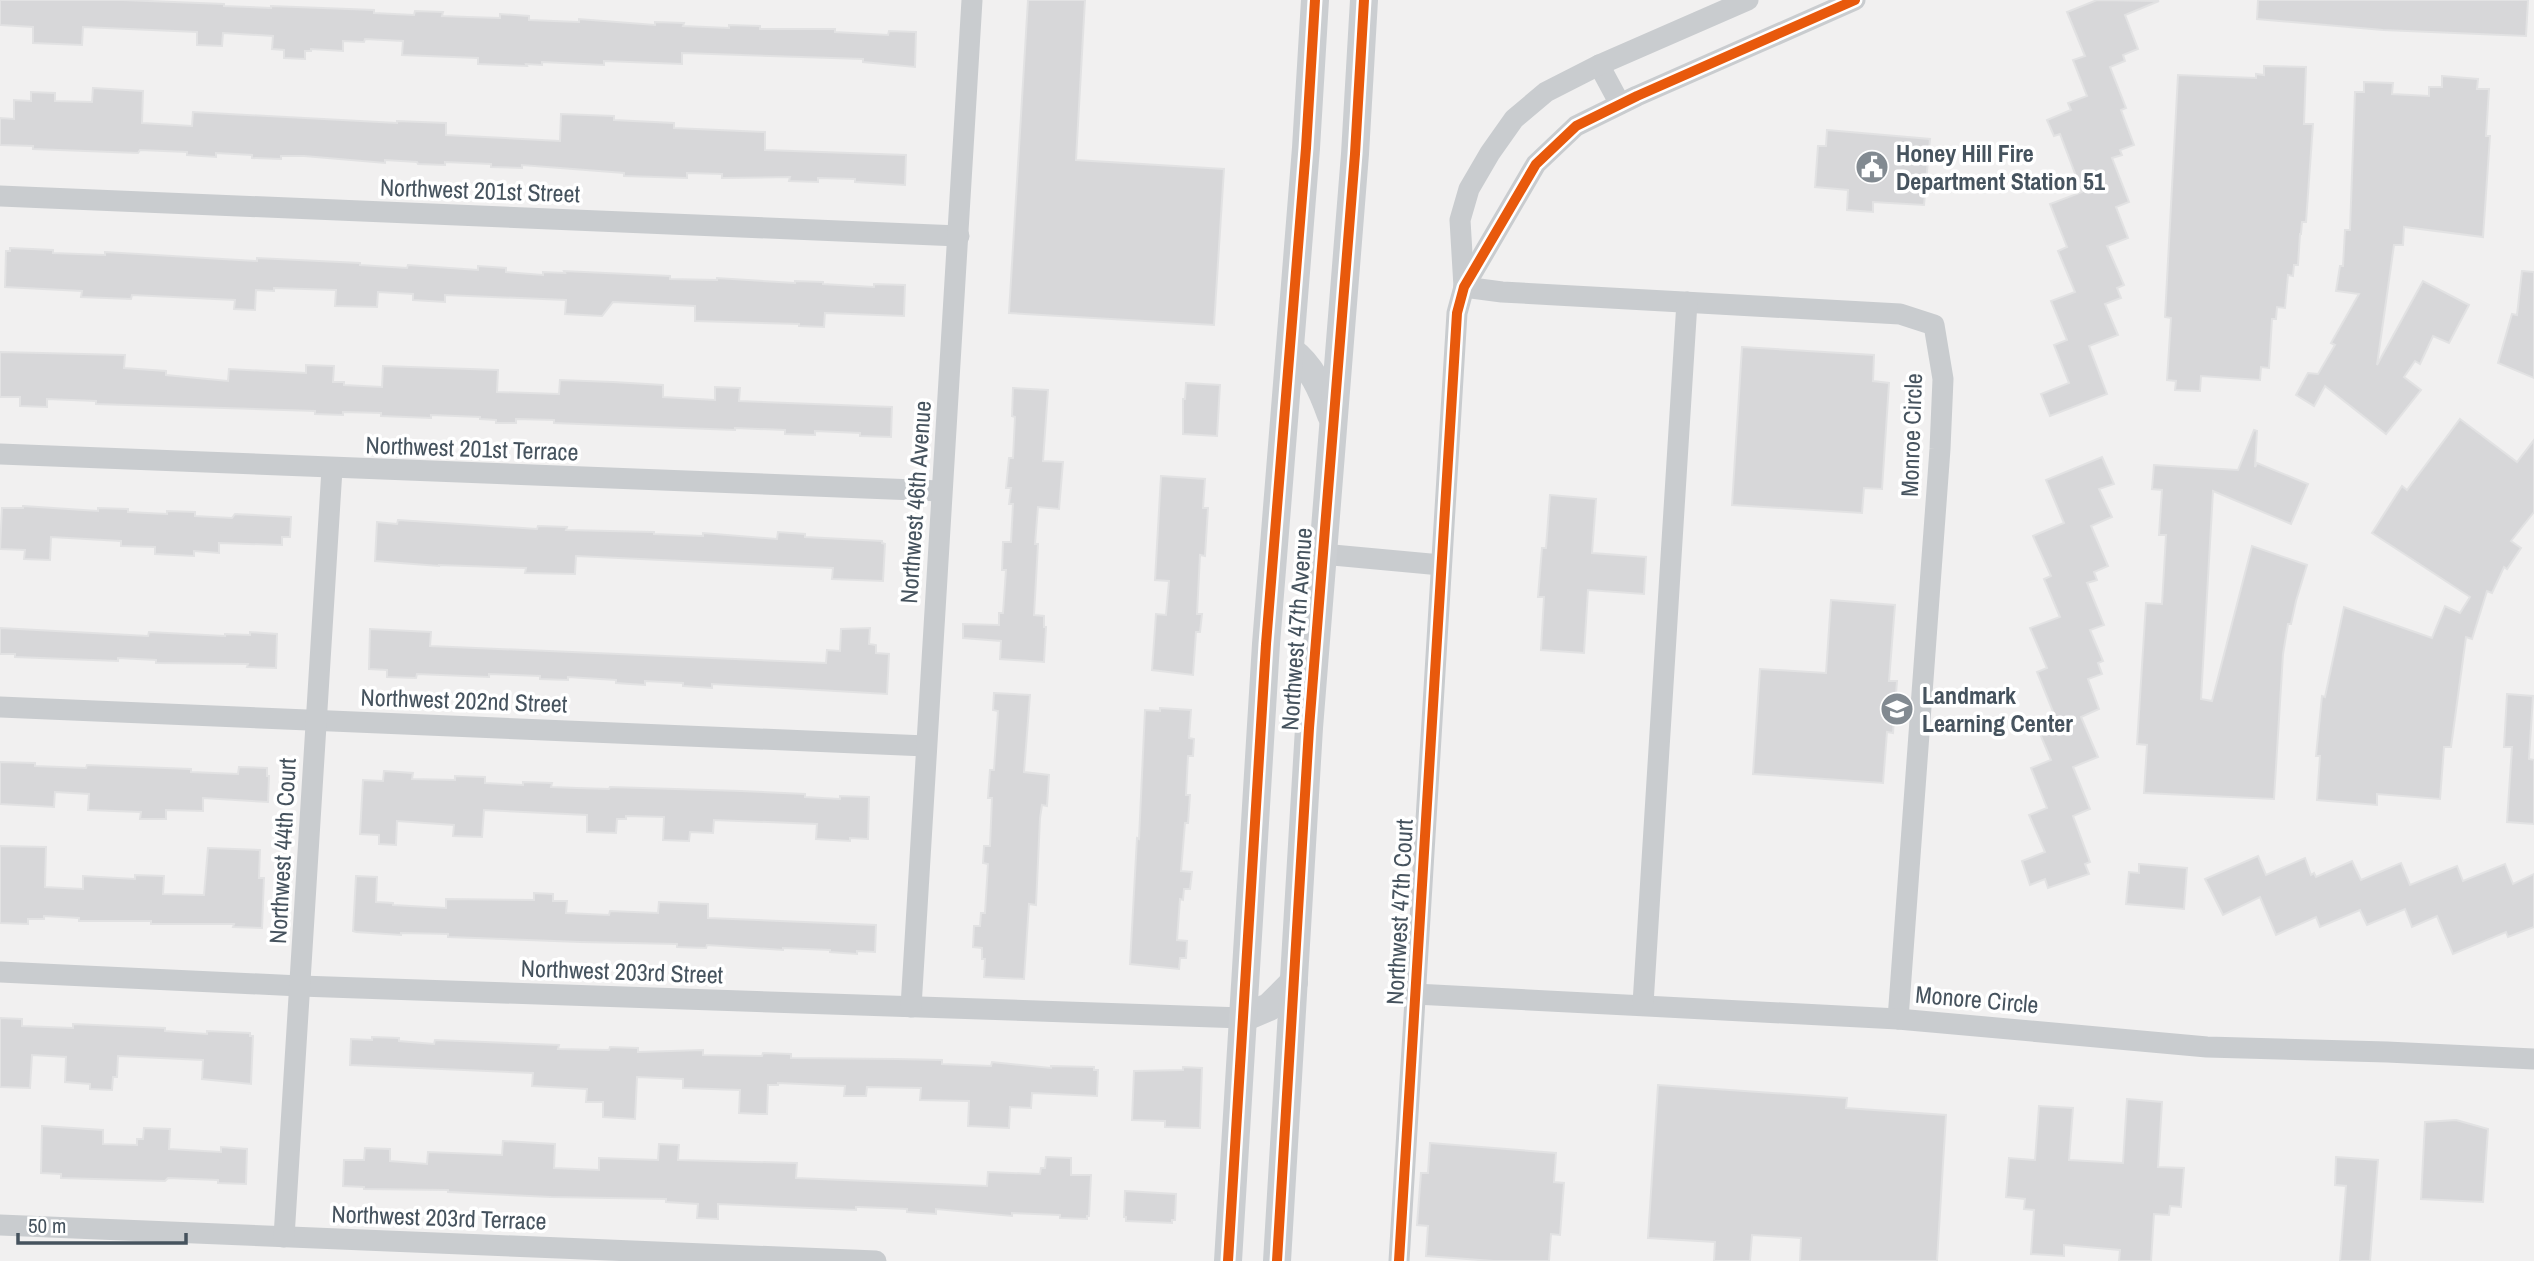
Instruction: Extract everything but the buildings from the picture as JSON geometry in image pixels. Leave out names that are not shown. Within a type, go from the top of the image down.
[{"type":"main road","name":"Northwest 47th Avenue","points":[[1228,1261],[1266,644],[1315,0]]},
{"type":"main road","name":"Northwest 47th Avenue","points":[[1277,1261],[1322,554],[1355,155],[1364,0]]},
{"type":"main road","points":[[1290,350],[1301,358],[1318,382],[1333,421]]},
{"type":"main road","points":[[1243,1018],[1269,1007],[1294,982]]},
{"type":"street","name":"Northwest 46th Avenue","points":[[911,1007],[972,0]]},
{"type":"street","points":[[1464,287],[1460,220],[1469,189],[1514,119],[1546,92],[1599,65],[1748,0]]},
{"type":"street","points":[[1464,287],[1536,164],[1576,126],[1855,0]]},
{"type":"street","points":[[1599,65],[1620,104]]},
{"type":"street","name":"Northwest 201st Street","points":[[0,196],[959,236]]},
{"type":"street","name":"Monroe Circle","points":[[1464,287],[1502,292],[1900,314],[1934,324],[1943,379],[1940,449],[1898,1019]]},
{"type":"street","name":"Northwest 47th Court","points":[[1399,1261],[1457,313],[1464,287]]},
{"type":"street","points":[[1643,1004],[1687,302]]},
{"type":"street","name":"Northwest 201st Terrace","points":[[0,454],[942,491]]},
{"type":"street","name":"Northwest 44th Court","points":[[284,1237],[332,469]]},
{"type":"street","points":[[1322,554],[1441,565]]},
{"type":"street","name":"Northwest 202nd Street","points":[[0,707],[926,746]]},
{"type":"street","name":"Northwest 203rd Street","points":[[0,972],[300,986],[1243,1018]]},
{"type":"street","name":"Monore Circle","points":[[1415,994],[1898,1019],[2207,1047],[2534,1059]]},
{"type":"street","name":"Northwest 203rd Terrace","points":[[0,1225],[876,1261]]},
{"type":"cycle path","points":[[1228,1261],[1266,644],[1306,148],[1315,0]]},
{"type":"cycle path","points":[[1277,1261],[1309,728],[1355,154],[1364,0]]},
{"type":"cycle path","points":[[1399,1261],[1457,313],[1464,287],[1536,164],[1576,126],[1637,96],[1855,0]]},
{"type":"place","name":"Honey Hill Fire Department Station 51","points":[[1872,167]]},
{"type":"place","name":"Landmark Learning Center","points":[[1897,709]]}]
